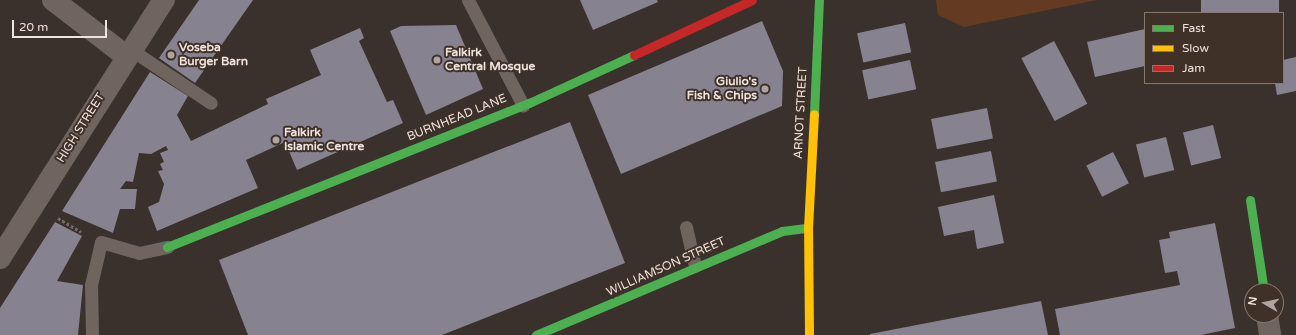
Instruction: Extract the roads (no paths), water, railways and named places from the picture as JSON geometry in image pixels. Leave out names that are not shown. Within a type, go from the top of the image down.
[{"type":"street","points":[[53,0],[128,52]]},
{"type":"street","name":"HIGH STREET","points":[[0,258],[128,52],[164,0]]},
{"type":"street","name":"BURNHEAD LANE","points":[[167,247],[523,105],[752,0]]},
{"type":"street","name":"ARNOT STREET","points":[[809,335],[808,228],[819,0]]},
{"type":"street","points":[[1250,200],[1263,283]]},
{"type":"street","name":"WILLIAMSON STREET","points":[[536,335],[695,266],[782,231],[808,228]]},
{"type":"street","points":[[1268,323],[1270,335]]},
{"type":"lane","points":[[468,0],[523,105]]},
{"type":"lane","points":[[128,52],[211,103]]},
{"type":"lane","points":[[686,227],[695,266]]},
{"type":"lane","points":[[92,335],[91,285],[101,242],[139,253],[167,247]]},
{"type":"place","name":"Voseba Burger Barn","points":[[171,55]]},
{"type":"place","name":"Falkirk Central Mosque","points":[[437,60]]},
{"type":"place","name":"Giulio's Fish & Chips","points":[[765,89]]},
{"type":"place","name":"Falkirk Islamic Centre","points":[[276,140]]}]
